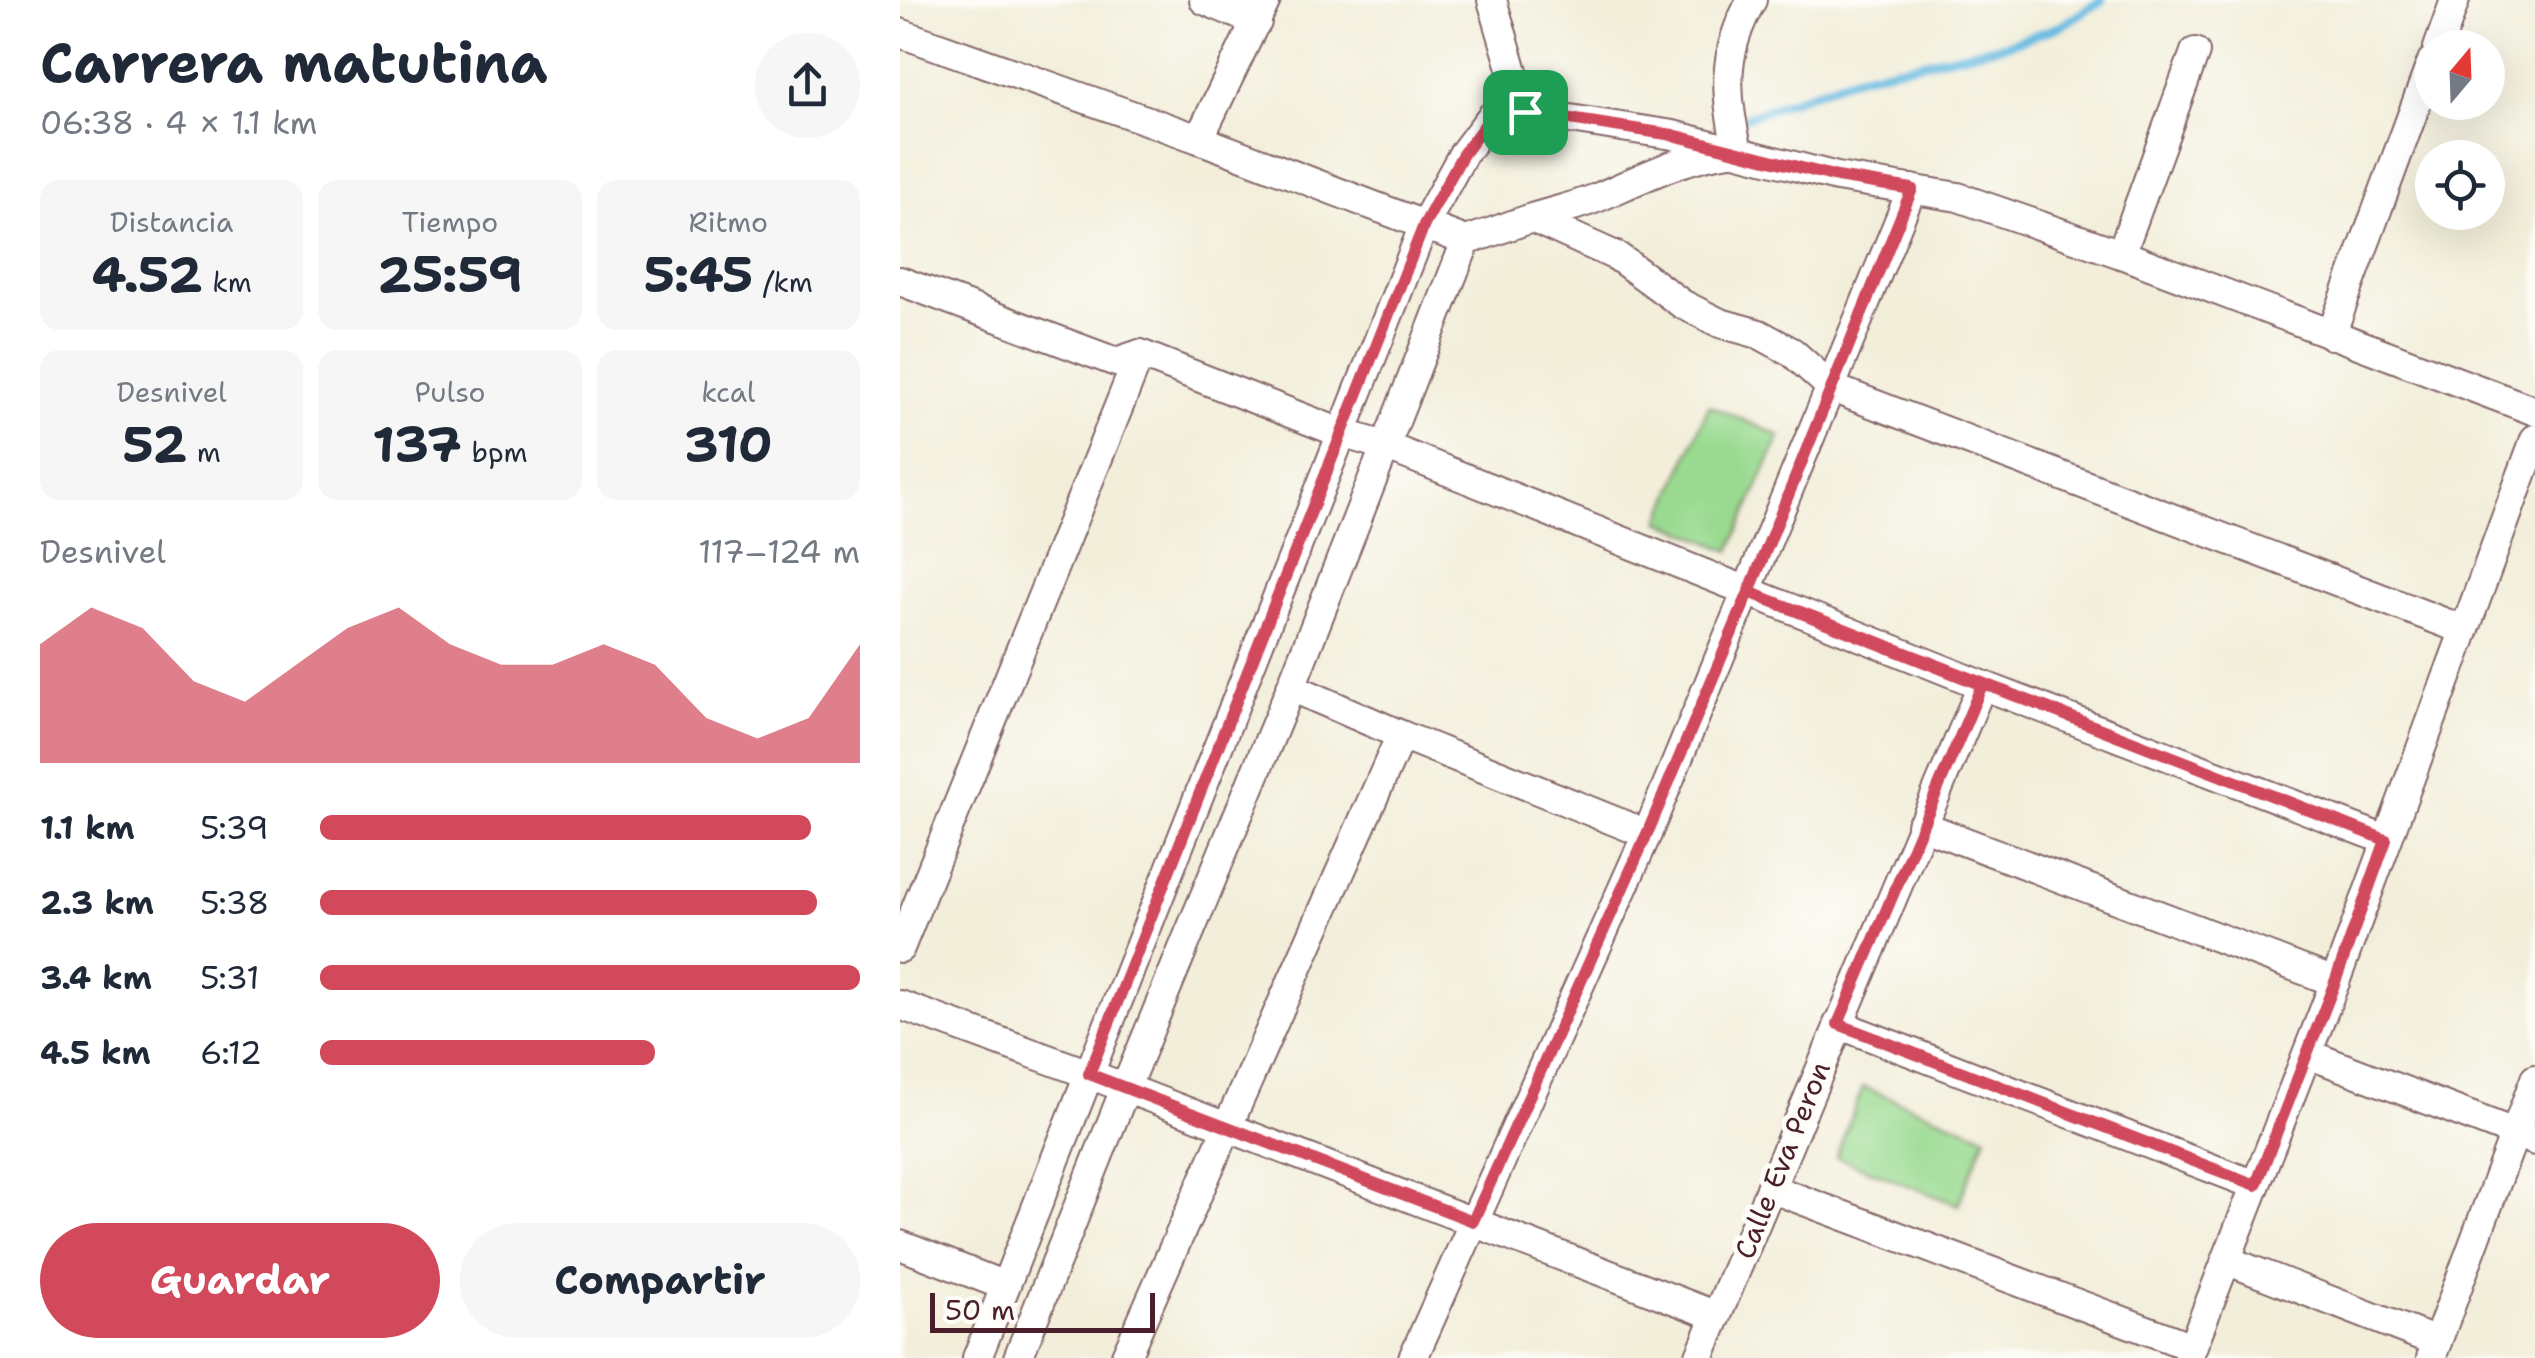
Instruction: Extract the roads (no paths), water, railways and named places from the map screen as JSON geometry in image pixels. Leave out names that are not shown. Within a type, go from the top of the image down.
[{"type":"street","points":[[1199,139],[1262,11],[1204,0]]},
{"type":"street","points":[[1492,0],[1525,112]]},
{"type":"street","points":[[1738,150],[1729,106],[1727,67],[1732,40],[1752,0]]},
{"type":"street","points":[[2444,30],[2455,0]]},
{"type":"street","points":[[900,33],[1199,139],[1466,241],[1596,198],[1662,168],[1708,153],[1738,150]]},
{"type":"street","points":[[2121,254],[2195,52]]},
{"type":"street","points":[[2330,334],[2415,106]]},
{"type":"street","points":[[977,1358],[1424,225],[1463,154],[1491,117],[1525,112],[1673,135],[1837,177],[1958,196],[2535,411]]},
{"type":"street","points":[[1413,1358],[1647,834],[1912,189]]},
{"type":"street","points":[[1532,218],[1618,256],[1682,304],[1720,323],[1759,334],[1792,352],[1832,388],[2464,630]]},
{"type":"street","points":[[1018,1358],[1292,687],[1466,241]]},
{"type":"street","points":[[900,282],[1116,362],[1140,354],[1385,446],[1982,685],[2386,840]]},
{"type":"street","points":[[900,948],[1140,354]]},
{"type":"street","points":[[1770,1188],[2190,1352],[2308,1054],[2535,439]]},
{"type":"street","name":"Calle Eva Peron","points":[[1699,1358],[1982,685]]},
{"type":"street","points":[[1292,687],[1400,735],[1647,834]]},
{"type":"street","points":[[1125,1358],[1400,735]]},
{"type":"street","points":[[1921,825],[2335,982]]},
{"type":"street","points":[[900,1005],[1717,1316]]},
{"type":"street","points":[[1838,1024],[2256,1185]]},
{"type":"street","points":[[2308,1054],[2524,1137]]},
{"type":"street","points":[[2226,1260],[2434,1350],[2524,1137],[2535,1079]]},
{"type":"street","points":[[900,1245],[1006,1286]]},
{"type":"waterway","points":[[1747,117],[1858,76],[2005,45],[2061,26],[2102,0]]}]
